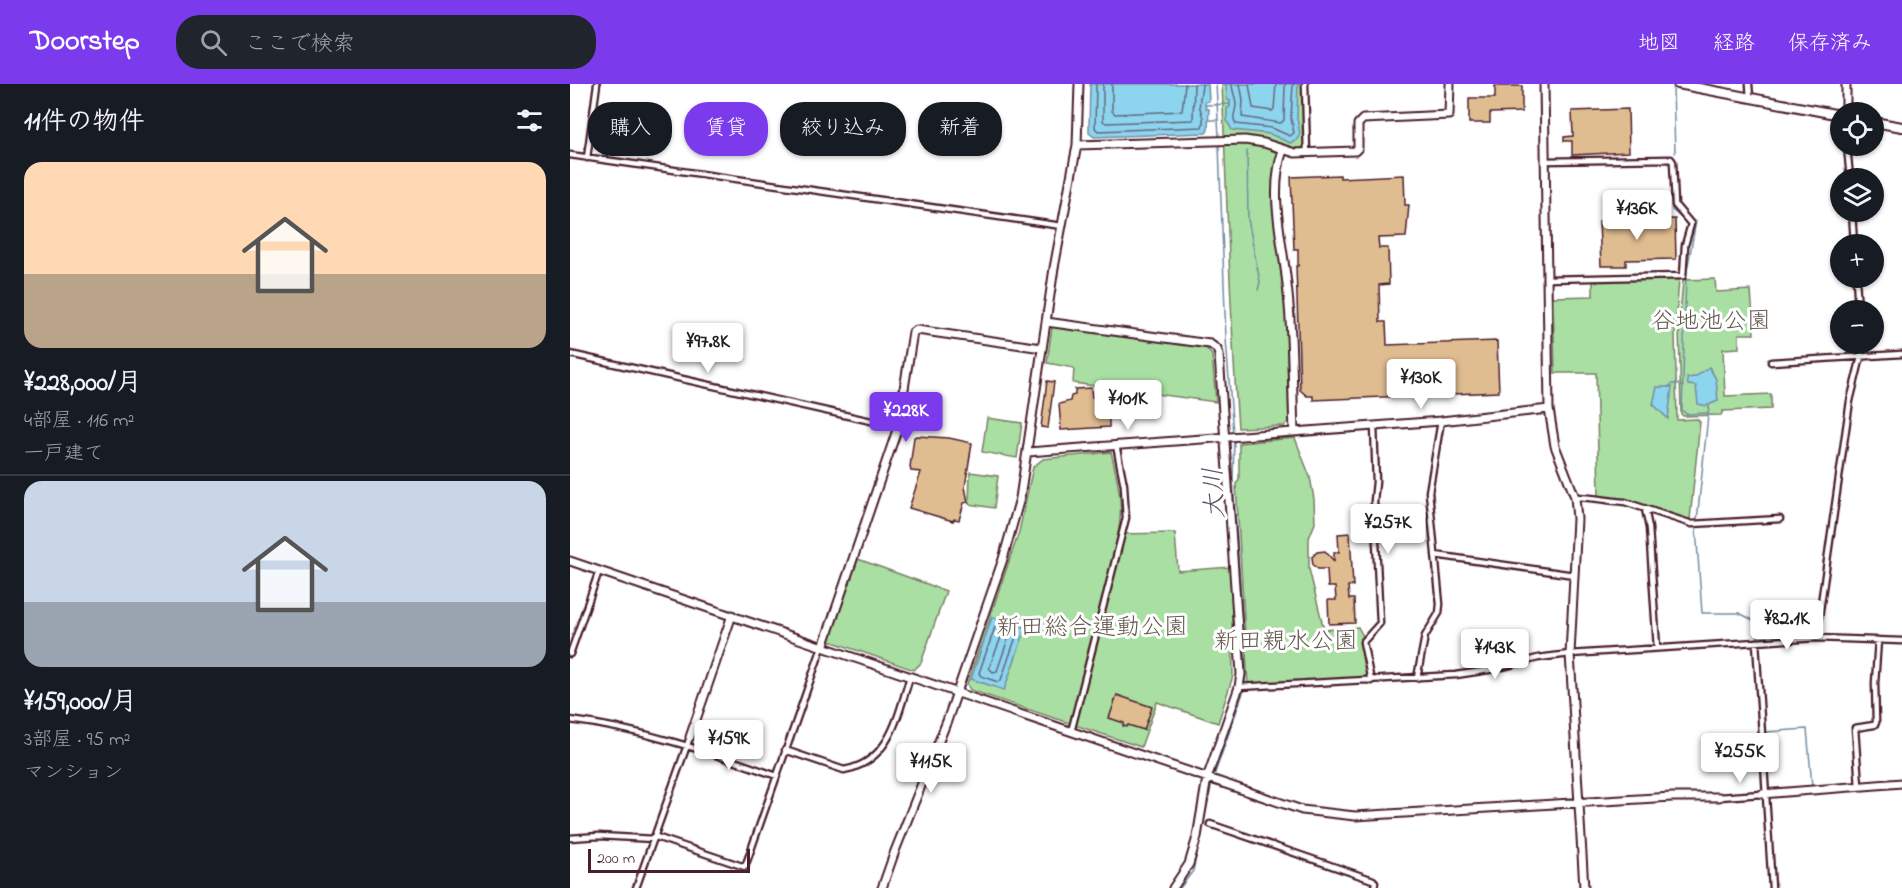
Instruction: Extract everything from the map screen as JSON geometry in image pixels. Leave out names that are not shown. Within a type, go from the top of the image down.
[{"type":"main road","points":[[1678,84],[1830,113]]},
{"type":"main road","points":[[1884,124],[1902,127]]},
{"type":"street","points":[[588,158],[597,84]]},
{"type":"street","points":[[882,888],[957,693],[1012,530],[1028,452],[1046,322],[1077,145],[1079,84]]},
{"type":"street","points":[[1305,84],[1307,153]]},
{"type":"street","points":[[1077,145],[1254,140],[1282,150],[1307,153],[1357,150],[1358,124],[1363,119],[1446,117],[1450,111],[1450,84]]},
{"type":"street","points":[[1544,84],[1549,408],[1555,446],[1575,497],[1577,519],[1570,654],[1584,888]]},
{"type":"street","points":[[1749,84],[1750,98]]},
{"type":"street","points":[[1846,84],[1846,102]]},
{"type":"street","points":[[1282,150],[1277,174],[1276,203],[1288,296],[1294,432]]},
{"type":"street","points":[[570,155],[1062,226]]},
{"type":"street","points":[[1544,161],[1671,159],[1673,162],[1674,205],[1691,224],[1685,245],[1683,276],[1546,279]]},
{"type":"street","points":[[1046,322],[1213,346],[1219,355],[1227,436],[1240,656],[1239,687],[1187,869],[1173,888]]},
{"type":"street","points":[[570,838],[599,836],[655,838],[745,867],[898,427],[914,331],[1042,348]]},
{"type":"street","points":[[570,354],[898,427]]},
{"type":"street","points":[[1816,638],[1850,401],[1861,354]]},
{"type":"street","points":[[1771,362],[1902,354]]},
{"type":"street","points":[[1028,452],[1441,421],[1549,408]]},
{"type":"street","points":[[1417,678],[1425,636],[1439,613],[1440,604],[1429,492],[1441,421]]},
{"type":"street","points":[[1371,681],[1363,642],[1380,623],[1374,501],[1376,483],[1374,426]]},
{"type":"street","points":[[1071,732],[1126,518],[1126,493],[1116,445]]},
{"type":"street","points":[[1575,497],[1599,497],[1692,524],[1780,519]]},
{"type":"street","points":[[1645,509],[1657,648]]},
{"type":"street","points":[[1435,555],[1574,575]]},
{"type":"street","points":[[570,561],[1302,810],[1354,816],[1719,797],[1902,783]]},
{"type":"street","points":[[570,654],[599,571]]},
{"type":"street","points":[[636,888],[732,615]]},
{"type":"street","points":[[1239,687],[1371,681],[1478,672],[1538,658],[1570,654],[1816,638],[1902,641]]},
{"type":"street","points":[[1859,786],[1855,728],[1875,723],[1878,640]]},
{"type":"street","points":[[1756,642],[1764,794],[1772,888]]},
{"type":"street","points":[[785,750],[844,770],[867,759],[882,748],[891,736],[910,677]]},
{"type":"street","points":[[570,720],[689,741],[777,776]]},
{"type":"street","points":[[1210,824],[1373,880],[1374,888]]},
{"type":"green space","name":"新田親水公園","points":[[1222,84],[1302,84],[1304,148],[1287,148],[1252,137],[1227,136],[1227,143],[1261,145],[1277,154],[1273,205],[1286,316],[1289,422],[1284,426],[1285,439],[1295,438],[1310,477],[1315,523],[1309,538],[1309,569],[1324,630],[1358,627],[1364,638],[1360,642],[1367,675],[1364,678],[1248,686],[1236,484],[1239,479],[1239,443],[1283,439],[1282,426],[1238,428]]},
{"type":"green space","points":[[1679,279],[1675,333],[1677,420],[1697,419],[1700,422],[1688,521],[1661,510],[1599,495],[1596,373],[1555,373],[1553,297],[1593,296],[1593,280]]},
{"type":"green space","name":"谷地池公園","points":[[1715,279],[1716,292],[1751,290],[1754,334],[1739,334],[1739,348],[1723,349],[1725,396],[1771,394],[1771,409],[1723,411],[1721,415],[1683,416],[1681,414],[1679,326],[1683,280]]},
{"type":"green space","points":[[1052,327],[1206,348],[1212,355],[1216,402],[1073,383],[1074,368],[1047,363]]},
{"type":"green space","points":[[987,418],[1022,423],[1017,458],[982,452]]},
{"type":"green space","name":"新田総合運動公園","points":[[1111,452],[1120,503],[1118,534],[1175,533],[1178,571],[1231,567],[1233,676],[1218,723],[1157,702],[1141,747],[970,690],[967,684],[1019,532],[1033,467],[1043,459]]},
{"type":"green space","points":[[970,472],[998,476],[994,508],[969,504]]},
{"type":"green space","points":[[858,559],[946,591],[921,663],[914,670],[830,641]]},
{"type":"water","points":[[1090,84],[1208,84],[1209,101],[1205,102],[1206,109],[1209,109],[1208,130],[1206,133],[1094,137],[1089,133]]},
{"type":"water","points":[[1226,84],[1298,84],[1297,118],[1300,134],[1296,141],[1290,143],[1270,134],[1232,130],[1227,121],[1227,108],[1230,107],[1230,100],[1227,100]]},
{"type":"water","points":[[1709,367],[1716,379],[1718,401],[1706,406],[1698,404],[1696,386],[1688,385],[1687,378],[1695,377]]},
{"type":"water","points":[[1657,387],[1672,387],[1668,419],[1653,404]]},
{"type":"water","points":[[992,617],[1026,628],[1004,690],[971,679]]},
{"type":"building","points":[[1495,86],[1522,86],[1522,112],[1490,113],[1490,123],[1469,123],[1469,98],[1495,98]]},
{"type":"building","points":[[1628,109],[1629,152],[1572,155],[1572,141],[1564,141],[1564,137],[1573,136],[1572,111]]},
{"type":"building","points":[[1340,175],[1340,178],[1404,175],[1405,205],[1409,205],[1406,237],[1378,238],[1379,248],[1388,248],[1389,284],[1379,285],[1380,322],[1386,322],[1387,345],[1497,341],[1499,392],[1313,400],[1313,396],[1307,396],[1300,390],[1296,266],[1298,266],[1298,249],[1294,249],[1291,177]]},
{"type":"building","points":[[1675,219],[1676,259],[1626,260],[1626,266],[1601,266],[1599,221]]},
{"type":"building","points":[[1047,381],[1054,382],[1048,428],[1041,427]]},
{"type":"building","points":[[1091,388],[1092,397],[1107,396],[1108,400],[1118,399],[1119,418],[1109,418],[1109,427],[1061,430],[1059,404],[1070,401],[1071,396],[1075,395],[1075,389]]},
{"type":"building","points":[[914,437],[949,438],[972,443],[965,487],[968,502],[964,503],[959,520],[954,519],[953,521],[909,508],[921,472],[911,471],[910,467]]},
{"type":"building","points":[[1350,533],[1353,586],[1348,586],[1349,599],[1354,599],[1355,623],[1329,624],[1328,600],[1336,600],[1335,587],[1328,587],[1327,569],[1318,569],[1313,565],[1312,557],[1317,552],[1325,551],[1334,561],[1334,552],[1339,552],[1338,534]]},
{"type":"building","points":[[1117,695],[1152,707],[1144,730],[1128,725],[1123,726],[1124,723],[1109,718]]},
{"type":"waterway","name":"大川","points":[[1216,84],[1219,137]]},
{"type":"waterway","points":[[1673,88],[1675,153]]},
{"type":"waterway","name":"大川","points":[[1205,105],[1230,104]]},
{"type":"waterway","points":[[1208,120],[1218,120]]},
{"type":"waterway","name":"大川","points":[[1219,145],[1226,339],[1233,434]]},
{"type":"waterway","points":[[1247,151],[1248,219],[1260,282],[1258,290]]},
{"type":"waterway","points":[[1671,191],[1672,210],[1688,224],[1684,242]]},
{"type":"waterway","points":[[1696,221],[1686,276],[1682,410],[1686,414],[1707,413]]},
{"type":"waterway","points":[[1681,257],[1683,246]]},
{"type":"waterway","points":[[1668,387],[1672,384],[1681,384]]},
{"type":"waterway","points":[[1697,521],[1709,406]]},
{"type":"waterway","name":"大川","points":[[1234,438],[1233,480],[1245,685]]},
{"type":"waterway","points":[[1696,528],[1702,613],[1739,613],[1757,622],[1765,732],[1807,729],[1812,786]]},
{"type":"waterway","name":"大川","points":[[1214,776],[1244,690]]},
{"type":"waterway","name":"大川","points":[[1180,888],[1193,871],[1212,783]]}]
